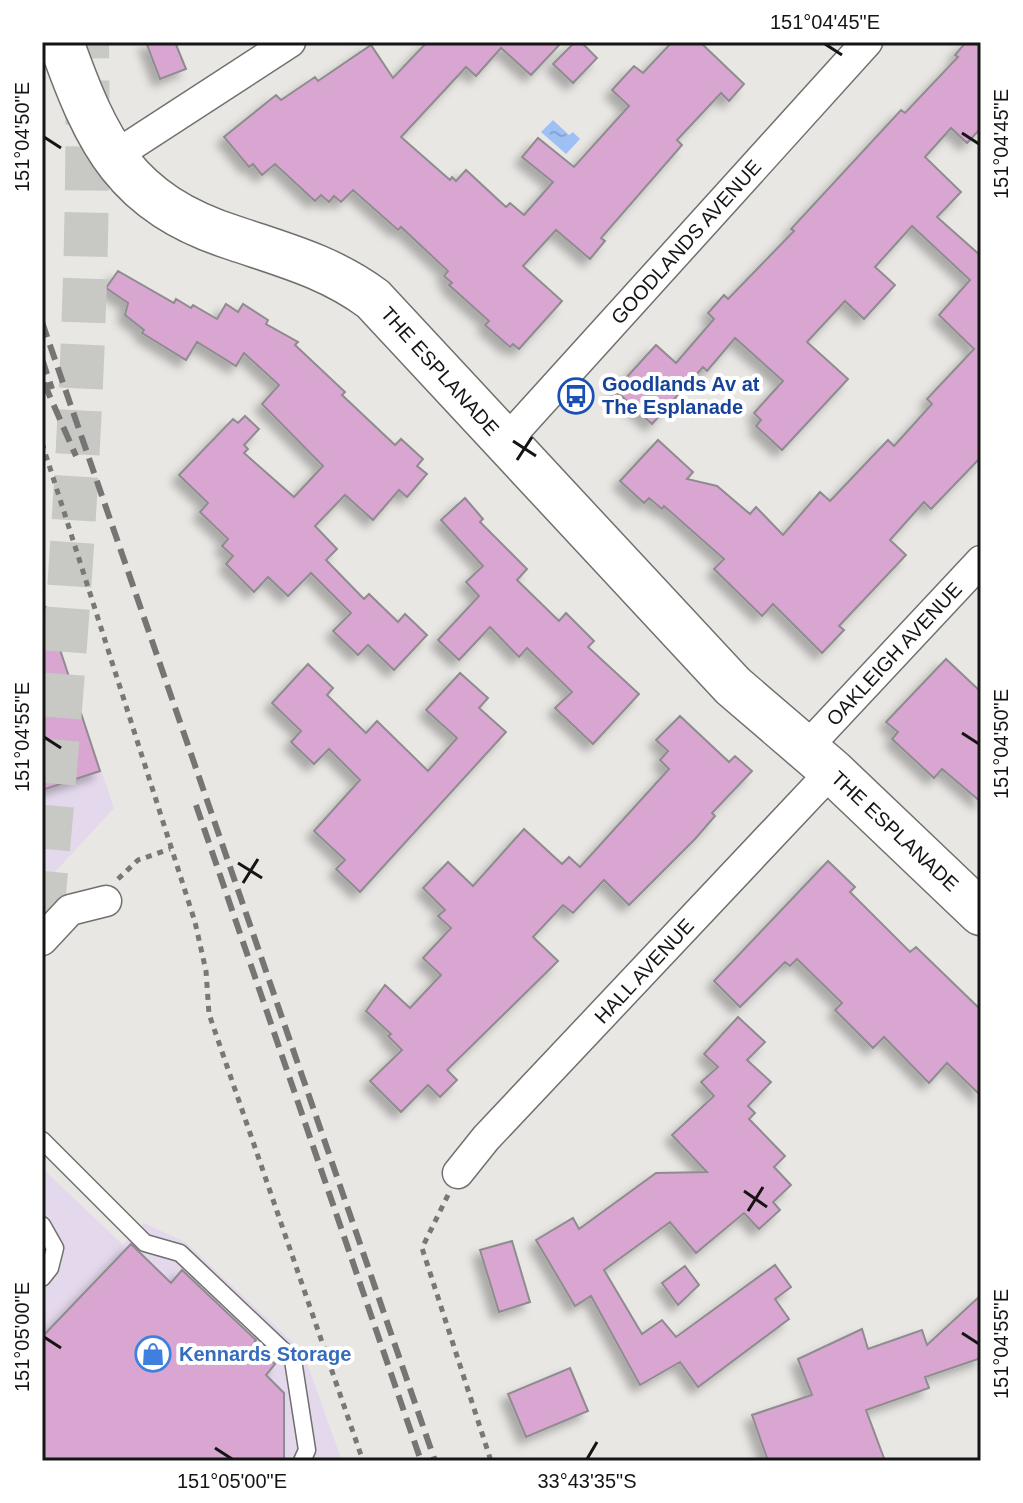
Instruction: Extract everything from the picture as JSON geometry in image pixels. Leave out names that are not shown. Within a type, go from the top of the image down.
[{"type":"main road","name":"THE ESPLANADE","points":[[61,42],[84,108],[113,157],[152,196],[199,225],[321,267],[373,299],[733,686],[819,760],[981,913]]},
{"type":"street","points":[[113,157],[290,42]]},
{"type":"street","name":"GOODLANDS AVENUE","points":[[505,442],[867,42]]},
{"type":"street","name":"OAKLEIGH AVENUE","points":[[819,760],[981,561]]},
{"type":"street","name":"HALL AVENUE","points":[[458,1173],[819,760]]},
{"type":"street","points":[[42,940],[70,910],[106,901]]},
{"type":"lane","points":[[42,1140],[145,1243],[180,1253],[293,1360],[307,1450],[302,1461]]},
{"type":"lane","points":[[42,1225],[55,1248],[50,1268],[42,1278]]},
{"type":"path","points":[[42,443],[195,922],[206,971],[209,1014],[363,1461]]},
{"type":"path","points":[[106,901],[120,877],[138,860],[170,849]]},
{"type":"path","points":[[458,1173],[422,1248],[491,1461]]},
{"type":"shaded area","points":[[42,596],[114,808],[42,886]]},
{"type":"shaded area","name":"Kennards Storage","points":[[42,1168],[123,1245],[144,1223],[185,1242],[303,1352],[342,1461],[42,1461]]},
{"type":"water","points":[[553,120],[569,135],[573,132],[580,139],[566,154],[541,132]]},
{"type":"building","points":[[146,42],[175,42],[186,69],[160,79]]},
{"type":"building","points":[[427,42],[562,42],[531,75],[501,48],[476,76],[466,67],[401,137],[450,180],[452,177],[456,181],[466,170],[506,207],[510,203],[524,215],[553,182],[522,157],[538,138],[574,167],[629,106],[612,90],[634,66],[643,73],[672,42],[700,42],[744,84],[729,101],[721,93],[677,140],[682,145],[601,238],[605,241],[590,259],[556,230],[523,266],[562,301],[519,349],[513,344],[510,347],[485,325],[489,321],[449,285],[452,283],[444,276],[448,271],[401,227],[398,230],[353,190],[341,202],[334,196],[329,202],[321,195],[315,201],[275,164],[262,175],[253,164],[249,167],[224,137],[276,95],[281,100],[315,77],[318,81],[371,45],[393,78]]},
{"type":"building","points":[[575,42],[581,42],[597,58],[573,83],[553,64]]},
{"type":"building","points":[[966,42],[981,42],[981,128],[967,143],[951,128],[925,157],[961,192],[937,217],[981,256],[981,457],[931,509],[924,502],[890,540],[906,555],[839,626],[844,630],[822,653],[773,604],[762,616],[714,569],[724,559],[664,506],[662,509],[649,498],[644,503],[620,481],[658,440],[693,472],[687,479],[717,486],[750,514],[756,507],[783,535],[820,492],[830,501],[888,440],[894,446],[932,404],[927,399],[974,349],[939,315],[970,280],[912,226],[875,267],[895,285],[864,319],[845,301],[807,342],[848,379],[782,450],[756,426],[761,420],[754,413],[783,381],[735,338],[707,371],[703,367],[652,424],[615,390],[656,345],[676,363],[714,319],[708,313],[724,295],[728,299],[794,231],[791,229],[901,110],[905,113],[958,57],[955,55]]},
{"type":"building","points":[[118,271],[174,303],[176,299],[191,308],[193,305],[217,319],[226,304],[238,312],[243,304],[268,320],[266,324],[298,342],[295,345],[345,392],[342,395],[395,445],[401,439],[423,459],[417,466],[427,474],[407,497],[399,490],[373,520],[345,495],[315,526],[337,549],[326,560],[364,599],[369,594],[398,622],[405,614],[427,635],[394,670],[368,645],[358,655],[333,631],[351,613],[311,573],[288,596],[268,577],[254,592],[226,564],[233,556],[222,546],[228,539],[200,512],[208,503],[179,475],[233,419],[238,423],[245,416],[259,429],[244,445],[248,449],[244,453],[294,497],[323,466],[262,404],[279,385],[244,353],[236,366],[197,342],[186,360],[142,333],[144,330],[125,315],[128,303],[106,288]]},
{"type":"building","points":[[465,498],[483,519],[480,522],[527,569],[517,580],[559,621],[566,613],[594,641],[588,647],[639,694],[593,744],[555,708],[572,692],[527,648],[519,657],[490,627],[459,660],[438,640],[479,596],[466,582],[483,566],[441,520]]},
{"type":"building","points":[[46,607],[100,771],[42,790],[42,608]]},
{"type":"building","points":[[946,659],[981,692],[981,802],[942,769],[934,778],[892,739],[898,732],[886,722]]},
{"type":"building","points":[[308,664],[333,688],[327,695],[366,733],[377,721],[428,771],[457,738],[426,710],[460,673],[488,698],[479,708],[506,732],[360,892],[336,869],[345,860],[314,831],[360,780],[329,749],[314,764],[291,742],[301,731],[272,703]]},
{"type":"building","points":[[680,716],[729,762],[735,756],[752,771],[712,813],[715,816],[695,839],[629,905],[604,880],[573,913],[563,905],[533,937],[558,961],[447,1070],[457,1080],[440,1097],[428,1085],[401,1112],[370,1081],[402,1050],[388,1036],[391,1034],[366,1011],[385,985],[410,1008],[441,975],[423,958],[451,928],[438,916],[445,910],[423,888],[448,862],[473,886],[524,829],[562,864],[569,857],[580,867],[669,769],[660,760],[668,751],[656,740]]},
{"type":"building","points":[[828,861],[855,887],[850,892],[910,952],[916,947],[981,1010],[981,1096],[947,1063],[929,1083],[884,1037],[873,1048],[835,1010],[842,1003],[797,959],[790,966],[785,962],[740,1007],[714,981]]},
{"type":"building","points":[[738,1017],[765,1042],[747,1060],[771,1082],[748,1106],[755,1113],[749,1119],[785,1156],[774,1167],[791,1185],[773,1202],[780,1210],[759,1229],[744,1213],[696,1253],[670,1222],[604,1270],[642,1334],[662,1320],[676,1337],[775,1265],[791,1287],[775,1299],[789,1319],[698,1387],[680,1362],[640,1385],[591,1296],[575,1306],[536,1240],[573,1218],[579,1229],[656,1173],[707,1172],[672,1135],[714,1096],[701,1082],[718,1067],[704,1054]]},
{"type":"building","points":[[512,1241],[530,1302],[499,1312],[480,1250]]},
{"type":"building","name":"Kennards Storage","points":[[131,1244],[171,1283],[182,1270],[256,1340],[253,1344],[275,1364],[266,1375],[284,1393],[284,1461],[42,1461],[42,1337]]},
{"type":"building","points":[[685,1266],[699,1285],[678,1305],[662,1283]]},
{"type":"building","points":[[981,1295],[981,1358],[925,1377],[929,1388],[866,1410],[885,1461],[768,1461],[752,1415],[812,1395],[798,1359],[862,1329],[868,1349],[922,1330],[927,1345]]},
{"type":"building","points":[[570,1368],[588,1411],[526,1437],[508,1394]]},
{"type":"tunnel","points":[[42,915],[61,697],[82,370],[87,42]]},
{"type":"railway","points":[[42,322],[435,1461]]},
{"type":"railway","points":[[42,359],[52,389]]},
{"type":"railway","points":[[44,383],[76,456]]},
{"type":"railway","points":[[196,805],[421,1461]]},
{"type":"place","name":"Goodlands Av at The Esplanade","points":[[576,396]]},
{"type":"place","name":"Kennards Storage","points":[[153,1354]]}]
